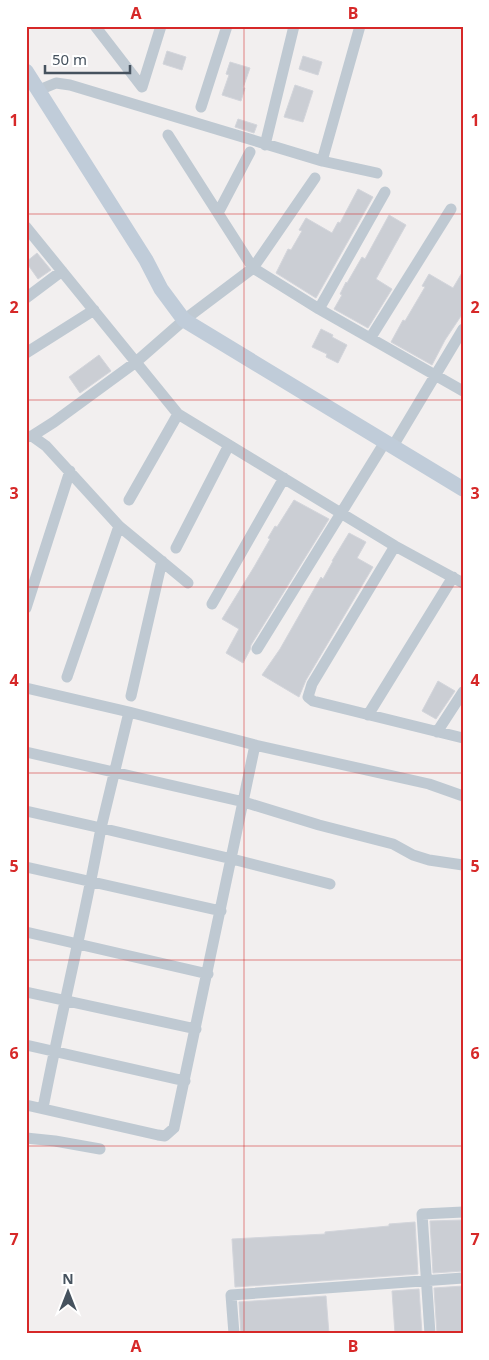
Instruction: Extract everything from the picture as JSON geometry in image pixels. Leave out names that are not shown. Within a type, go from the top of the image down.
[{"type":"main road","points":[[26,71],[141,252],[161,289],[184,320],[463,489]]},
{"type":"street","points":[[95,26],[142,87],[161,26]]},
{"type":"street","points":[[201,107],[227,26]]},
{"type":"street","points":[[265,145],[294,26]]},
{"type":"street","points":[[322,161],[360,26]]},
{"type":"street","points":[[39,90],[56,83],[70,85],[265,145],[322,161],[377,173]]},
{"type":"street","points":[[168,135],[253,268],[319,309],[463,391]]},
{"type":"street","points":[[218,213],[250,152]]},
{"type":"street","points":[[188,582],[119,526],[46,446],[29,436],[136,362],[184,320],[253,268],[315,178]]},
{"type":"street","points":[[319,309],[386,192]]},
{"type":"street","points":[[371,338],[451,209]]},
{"type":"street","points":[[26,227],[178,414],[395,546],[458,580],[368,715]]},
{"type":"street","points":[[26,298],[62,271]]},
{"type":"street","points":[[26,353],[94,310]]},
{"type":"street","points":[[257,648],[342,513],[436,375],[463,329]]},
{"type":"street","points":[[129,500],[178,414]]},
{"type":"street","points":[[176,548],[229,445]]},
{"type":"street","points":[[26,608],[70,472]]},
{"type":"street","points":[[212,604],[284,478]]},
{"type":"street","points":[[67,678],[119,526]]},
{"type":"street","points":[[395,546],[312,684],[308,697],[313,701],[463,738]]},
{"type":"street","points":[[131,696],[162,561]]},
{"type":"street","points":[[26,688],[129,712],[255,745],[429,784],[463,796]]},
{"type":"street","points":[[437,732],[463,692]]},
{"type":"street","points":[[43,1108],[101,828],[129,712]]},
{"type":"street","points":[[26,1105],[158,1136],[165,1136],[174,1128],[255,745]]},
{"type":"street","points":[[26,752],[244,802],[319,825],[393,844],[413,855],[429,860],[463,865]]},
{"type":"street","points":[[26,811],[330,884]]},
{"type":"street","points":[[26,867],[221,911]]},
{"type":"street","points":[[26,932],[208,974]]},
{"type":"street","points":[[26,992],[196,1029]]},
{"type":"street","points":[[26,1045],[184,1081]]},
{"type":"street","points":[[26,1138],[100,1149]]},
{"type":"street","points":[[430,1334],[422,1214],[463,1212]]},
{"type":"street","points":[[234,1334],[231,1296],[463,1278]]},
{"type":"building","points":[[167,51],[186,57],[182,70],[163,64]]},
{"type":"building","points":[[303,56],[322,62],[318,75],[299,69]]},
{"type":"building","points":[[230,62],[250,68],[241,101],[222,95],[229,75],[226,74]]},
{"type":"building","points":[[295,85],[313,91],[303,122],[284,117]]},
{"type":"building","points":[[238,119],[257,125],[254,133],[235,127]]},
{"type":"building","points":[[358,189],[373,197],[316,298],[276,273],[288,249],[291,250],[302,231],[299,230],[306,218],[332,233],[338,222],[340,223]]},
{"type":"building","points":[[389,215],[406,225],[376,279],[392,289],[368,328],[334,309],[342,295],[340,294],[346,282],[362,257],[365,259]]},
{"type":"building","points":[[37,253],[51,270],[38,279],[26,262]]},
{"type":"building","points":[[463,271],[463,313],[445,340],[432,365],[391,342],[425,287],[422,286],[429,274],[453,288]]},
{"type":"building","points":[[321,329],[347,345],[338,363],[326,357],[327,354],[312,347]]},
{"type":"building","points":[[99,355],[111,371],[80,393],[69,377]]},
{"type":"building","points":[[294,500],[329,519],[251,645],[243,663],[226,653],[239,629],[222,619],[270,539],[268,538],[275,526],[277,527]]},
{"type":"building","points":[[349,533],[366,542],[357,558],[373,567],[306,680],[299,697],[262,675],[280,649],[321,577],[323,579]]},
{"type":"building","points":[[438,681],[455,691],[436,719],[422,711]]},
{"type":"building","points":[[463,1220],[463,1271],[433,1273],[430,1221]]},
{"type":"building","points":[[415,1222],[418,1274],[235,1287],[232,1239],[325,1234],[325,1232]]},
{"type":"building","points":[[463,1286],[463,1333],[437,1334],[434,1288]]},
{"type":"building","points":[[419,1289],[422,1334],[395,1334],[392,1291]]},
{"type":"building","points":[[326,1296],[329,1334],[241,1334],[239,1302]]}]
